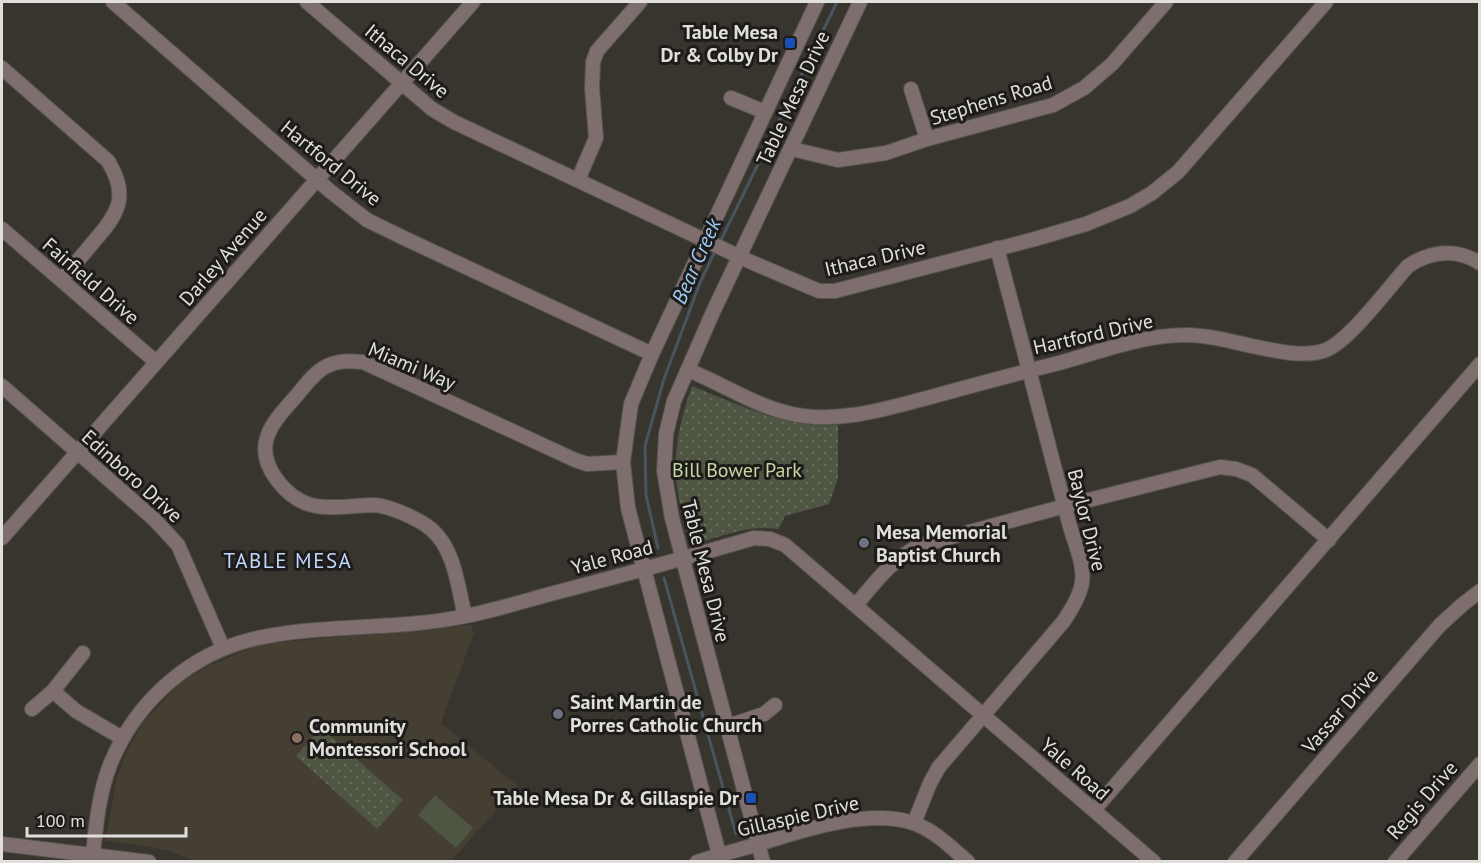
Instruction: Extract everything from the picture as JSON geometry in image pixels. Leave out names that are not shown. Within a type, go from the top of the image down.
[{"type":"street","name":"Hartford Drive","points":[[113,2],[342,201],[374,223],[652,354]]},
{"type":"street","name":"Ithaca Drive","points":[[307,2],[432,110],[735,254],[819,291],[835,291],[1035,239],[1086,224],[1130,206],[1152,193],[1178,172],[1326,2]]},
{"type":"street","name":"Darley Avenue","points":[[2,538],[473,2]]},
{"type":"street","points":[[578,180],[596,138],[592,62],[597,51],[640,2]]},
{"type":"street","name":"Table Mesa Drive","points":[[720,858],[642,569],[627,507],[623,462],[631,404],[652,354],[711,242],[765,112],[817,2]]},
{"type":"street","name":"Table Mesa Drive","points":[[763,861],[668,501],[664,471],[666,434],[674,401],[713,312],[735,254],[792,148],[860,2]]},
{"type":"street","name":"Stephens Road","points":[[792,148],[838,160],[886,153],[927,139],[1053,105],[1084,88],[1112,64],[1166,2]]},
{"type":"street","points":[[2,68],[108,161],[117,175],[120,190],[119,206],[112,221],[61,280]]},
{"type":"street","points":[[911,89],[927,139]]},
{"type":"street","name":"Table Mesa Drive","points":[[731,98],[765,112]]},
{"type":"street","name":"Fairfield Drive","points":[[2,229],[156,362]]},
{"type":"street","name":"Baylor Drive","points":[[914,823],[939,767],[1063,622],[1078,601],[1083,585],[1083,568],[997,248]]},
{"type":"street","name":"Hartford Drive","points":[[688,370],[764,406],[794,414],[824,417],[864,413],[1123,344],[1184,335],[1222,338],[1300,355],[1327,349],[1343,340],[1408,266],[1419,259],[1436,253],[1453,253],[1470,257],[1479,263]]},
{"type":"street","name":"Miami Way","points":[[465,616],[448,553],[441,538],[429,527],[391,509],[375,505],[341,508],[310,505],[278,481],[268,465],[265,451],[266,438],[272,424],[316,375],[330,364],[346,361],[363,362],[575,460],[587,464],[623,462]]},
{"type":"street","points":[[1094,810],[1479,364]]},
{"type":"street","name":"Edinboro Drive","points":[[2,386],[161,526],[178,544],[223,648]]},
{"type":"street","points":[[856,605],[888,566],[918,546],[1220,467],[1236,469],[1252,475],[1329,540]]},
{"type":"street","name":"Yale Road","points":[[93,854],[100,799],[109,767],[122,738],[142,709],[161,689],[192,665],[223,648],[263,637],[306,631],[404,625],[465,616],[754,538],[770,539],[785,545],[1154,861]]},
{"type":"street","name":"Vassar Drive","points":[[1235,861],[1440,625],[1479,591]]},
{"type":"street","points":[[32,709],[53,691],[83,653]]},
{"type":"street","points":[[53,691],[76,711],[122,738]]},
{"type":"street","points":[[728,726],[764,714],[775,705]]},
{"type":"street","name":"Regis Drive","points":[[1395,861],[1479,764]]},
{"type":"street","name":"Gillaspie Drive","points":[[697,861],[720,858],[758,844],[852,820],[889,819],[914,823],[942,838],[968,861]]},
{"type":"street","points":[[2,843],[149,861]]},
{"type":"shaded area","name":"Community Montessori School","points":[[471,625],[474,633],[441,723],[518,786],[451,861],[194,861],[170,851],[105,841],[117,778],[126,753],[142,724],[180,683],[209,666],[261,644]]},
{"type":"green space","name":"Bill Bower Park","points":[[692,386],[781,419],[819,425],[838,425],[838,478],[829,504],[785,516],[779,529],[746,530],[691,545],[680,503],[676,466],[680,428]]},
{"type":"green space","points":[[321,728],[403,800],[377,829],[296,756]]},
{"type":"green space","points":[[435,795],[473,828],[456,848],[418,815]]},
{"type":"waterway","name":"Bear Creek","points":[[720,242],[837,2]]},
{"type":"waterway","name":"Bear Creek","points":[[658,548],[646,495],[645,446],[664,379],[700,283],[715,251]]},
{"type":"waterway","name":"Bear Creek","points":[[664,578],[736,834]]},
{"type":"place","name":"Table Mesa Dr & Colby Dr","points":[[790,43]]},
{"type":"place","name":"Mesa Memorial Baptist Church","points":[[864,543]]},
{"type":"place","name":"Saint Martin de Porres Catholic Church","points":[[558,714]]},
{"type":"place","name":"Community Montessori School","points":[[297,738]]},
{"type":"place","name":"Table Mesa Dr & Gillaspie Dr","points":[[751,798]]},
{"type":"district","name":"TABLE MESA","points":[[288,560]]}]
